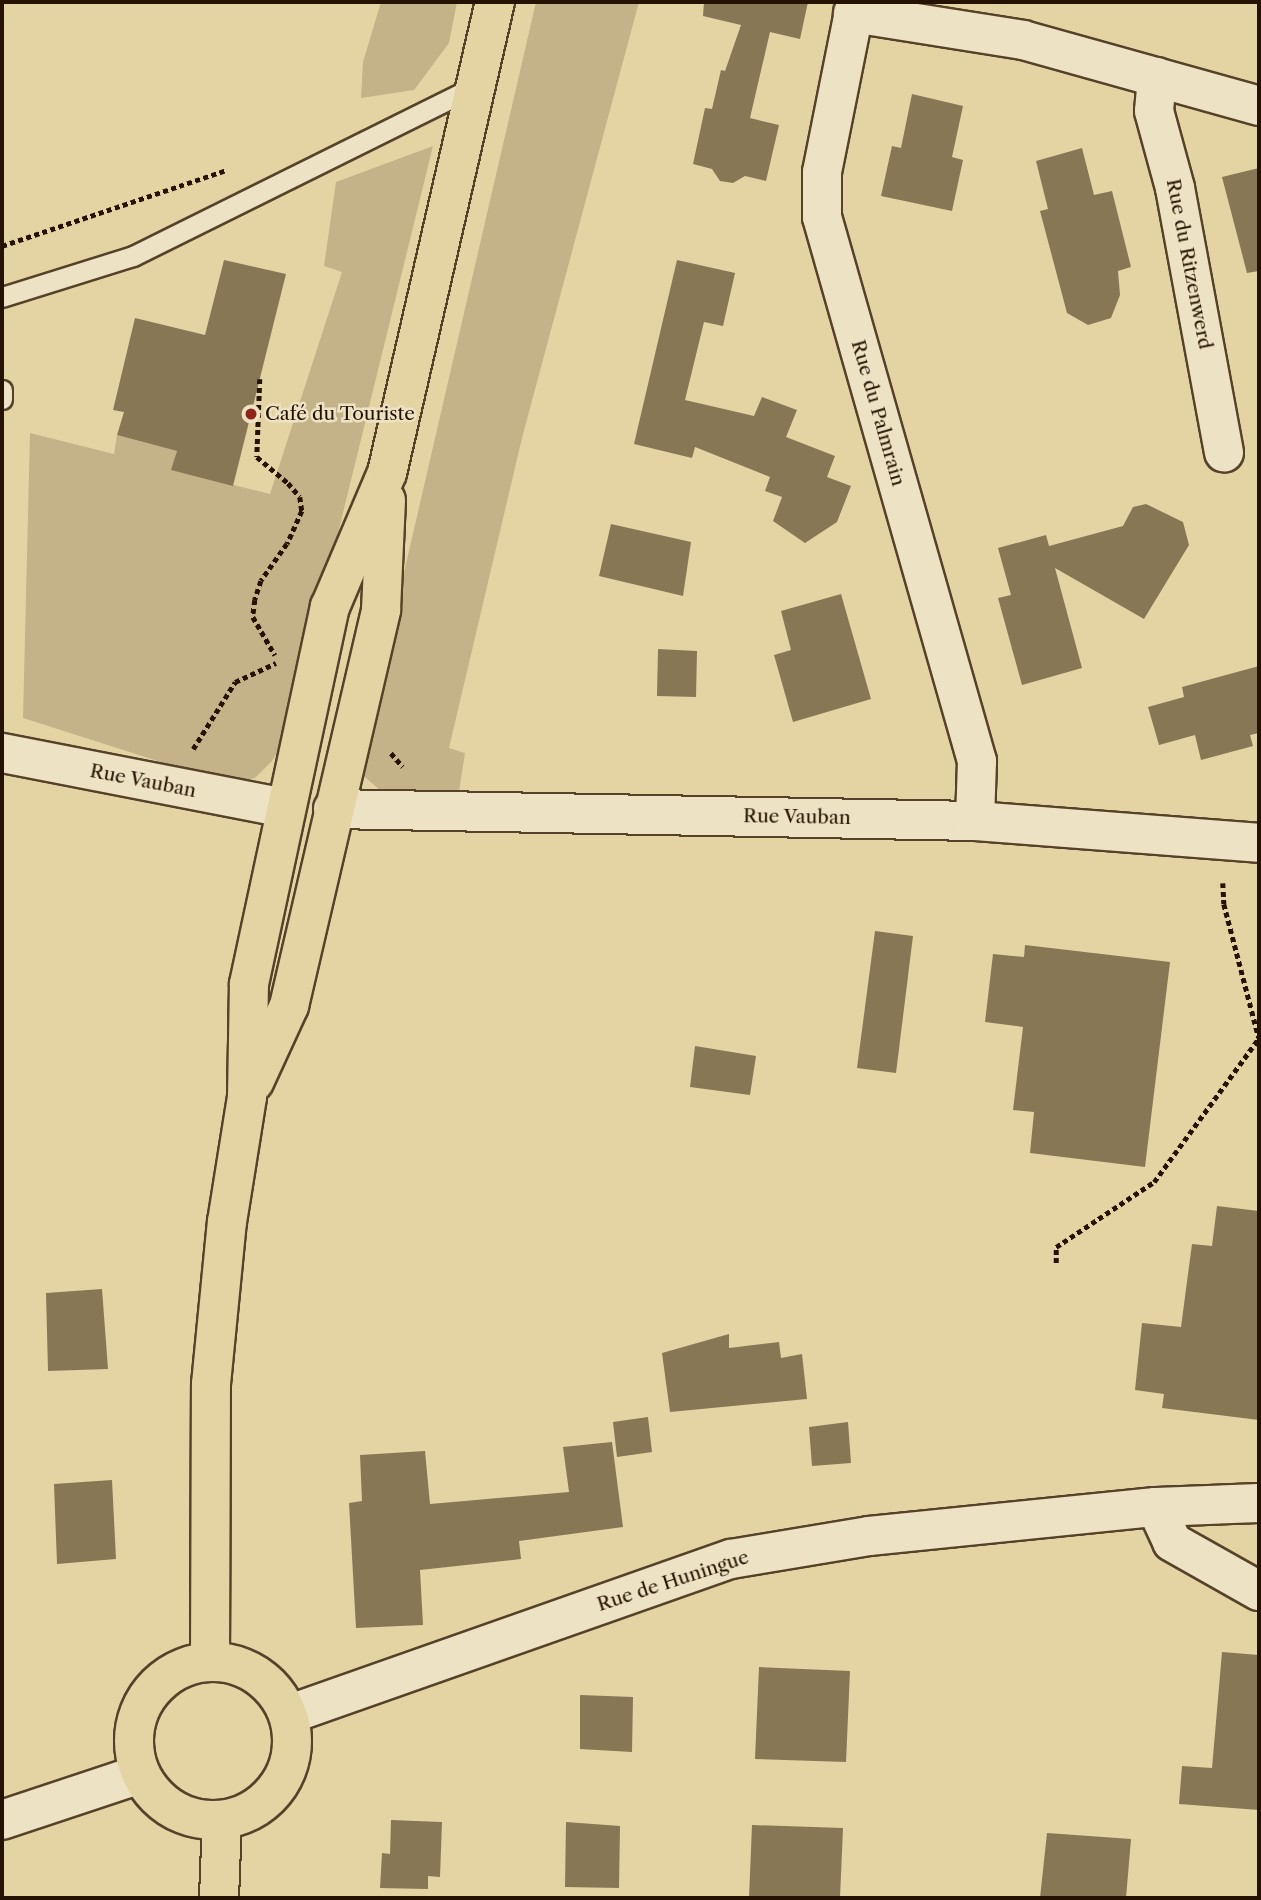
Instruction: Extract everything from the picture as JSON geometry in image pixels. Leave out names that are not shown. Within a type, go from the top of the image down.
[{"type":"main road","points":[[210,1661],[211,1384],[228,1222],[247,1097],[249,984],[284,808],[330,607],[387,473],[495,2]]},
{"type":"main road","points":[[247,1097],[289,1006],[381,610],[387,473]]},
{"type":"main road","points":[[210,1661],[237,1665],[261,1677],[290,1714],[293,1745],[285,1775],[269,1797],[247,1814],[222,1821],[196,1820],[173,1811],[153,1795],[140,1774],[133,1749],[135,1723],[145,1699],[162,1680],[185,1666],[210,1661]]},
{"type":"main road","points":[[219,1898],[222,1821]]},
{"type":"street","points":[[854,7],[1023,40],[1259,106]]},
{"type":"street","name":"Rue du Palmrain","points":[[854,7],[822,172],[822,217],[976,761],[975,821]]},
{"type":"street","name":"Rue du Ritzenwerd","points":[[1157,76],[1154,111],[1175,188],[1224,452]]},
{"type":"street","name":"Rue Vauban","points":[[2,753],[284,808]]},
{"type":"street","name":"Rue Vauban","points":[[333,809],[975,821],[1259,843]]},
{"type":"street","name":"Rue de Huningue","points":[[290,1714],[732,1559],[869,1536],[1156,1507],[1259,1503]]},
{"type":"street","points":[[1156,1507],[1172,1542],[1259,1591]]},
{"type":"street","points":[[2,1820],[140,1774]]},
{"type":"lane","points":[[2,297],[133,256],[476,86]]},
{"type":"lane","points":[[2,390],[2,399]]},
{"type":"path","points":[[184,761],[235,682],[280,662],[253,617],[255,600],[261,581],[287,544],[302,511],[300,497],[288,482],[257,457],[260,379]]},
{"type":"path","points":[[388,750],[413,778]]},
{"type":"path","points":[[1056,1262],[1056,1247],[1154,1182],[1259,1038],[1224,904],[1221,840]]},
{"type":"shaded area","points":[[381,2],[457,2],[449,43],[414,90],[361,98],[363,62]]},
{"type":"shaded area","points":[[536,2],[639,2],[522,438],[449,748],[465,753],[459,792],[381,791],[358,771]]},
{"type":"shaded area","points":[[433,146],[289,733],[272,761],[255,778],[235,782],[211,778],[23,718],[30,433],[114,454],[117,435],[177,451],[172,470],[270,494],[342,272],[324,266],[336,182]]},
{"type":"building","points":[[704,2],[808,2],[800,39],[770,32],[750,118],[779,125],[766,181],[745,176],[733,183],[720,181],[712,169],[693,164],[705,108],[712,109],[721,70],[725,71],[741,25],[703,16]]},
{"type":"building","points":[[912,94],[963,106],[952,157],[963,160],[952,211],[881,196],[892,146],[901,148]]},
{"type":"building","points":[[1082,148],[1094,195],[1112,191],[1131,267],[1118,271],[1120,295],[1111,318],[1088,325],[1067,313],[1040,211],[1048,209],[1036,161]]},
{"type":"building","points":[[1259,168],[1259,271],[1247,273],[1222,177]]},
{"type":"building","points":[[224,260],[286,274],[233,486],[171,470],[177,451],[117,435],[124,412],[113,410],[135,318],[205,335]]},
{"type":"building","points":[[677,260],[735,273],[723,326],[704,322],[685,400],[754,416],[762,397],[797,410],[786,437],[835,456],[827,477],[851,486],[837,522],[805,543],[773,521],[782,497],[765,491],[770,477],[695,447],[692,458],[634,444]]},
{"type":"building","points":[[1146,504],[1183,522],[1189,545],[1144,619],[1055,568],[1082,668],[1022,685],[998,598],[1011,595],[998,548],[1046,535],[1049,546],[1123,526],[1133,507]]},
{"type":"building","points":[[611,524],[691,542],[683,596],[599,576]]},
{"type":"building","points":[[841,594],[871,699],[793,722],[774,655],[791,650],[781,611]]},
{"type":"building","points":[[658,649],[697,651],[696,697],[657,696]]},
{"type":"building","points":[[1259,666],[1259,733],[1250,735],[1253,746],[1201,760],[1195,735],[1159,745],[1148,707],[1184,697],[1182,687]]},
{"type":"building","points":[[875,931],[913,936],[896,1073],[857,1068]]},
{"type":"building","points":[[1025,945],[1170,962],[1145,1167],[1030,1153],[1034,1112],[1013,1110],[1023,1027],[985,1022],[993,954],[1024,957]]},
{"type":"building","points":[[695,1046],[756,1056],[750,1095],[690,1087]]},
{"type":"building","points":[[1217,1206],[1259,1211],[1259,1420],[1162,1408],[1164,1394],[1135,1390],[1142,1323],[1181,1327],[1192,1244],[1212,1246]]},
{"type":"building","points":[[102,1289],[108,1369],[48,1371],[46,1293]]},
{"type":"building","points":[[729,1334],[729,1348],[779,1342],[781,1358],[802,1354],[807,1399],[670,1412],[662,1353]]},
{"type":"building","points":[[648,1417],[652,1452],[617,1457],[613,1422]]},
{"type":"building","points":[[848,1422],[851,1463],[812,1466],[809,1427]]},
{"type":"building","points":[[612,1442],[623,1527],[519,1541],[521,1559],[420,1570],[423,1625],[356,1628],[349,1503],[362,1501],[360,1455],[425,1451],[430,1504],[569,1492],[563,1447]]},
{"type":"building","points":[[112,1480],[116,1559],[57,1564],[54,1484]]},
{"type":"building","points":[[1222,1652],[1259,1655],[1259,1810],[1179,1804],[1182,1766],[1212,1768]]},
{"type":"building","points":[[759,1667],[850,1671],[846,1762],[755,1759]]},
{"type":"building","points":[[580,1695],[633,1697],[632,1752],[580,1749]]},
{"type":"building","points":[[391,1820],[442,1822],[440,1877],[428,1876],[428,1889],[380,1888],[382,1853],[390,1854]]},
{"type":"building","points":[[566,1822],[620,1826],[619,1888],[565,1887]]},
{"type":"building","points":[[752,1825],[843,1828],[840,1898],[749,1898]]},
{"type":"building","points":[[1047,1833],[1131,1839],[1126,1898],[1040,1898]]},
{"type":"place","name":"Café du Touriste","points":[[251,414]]}]
